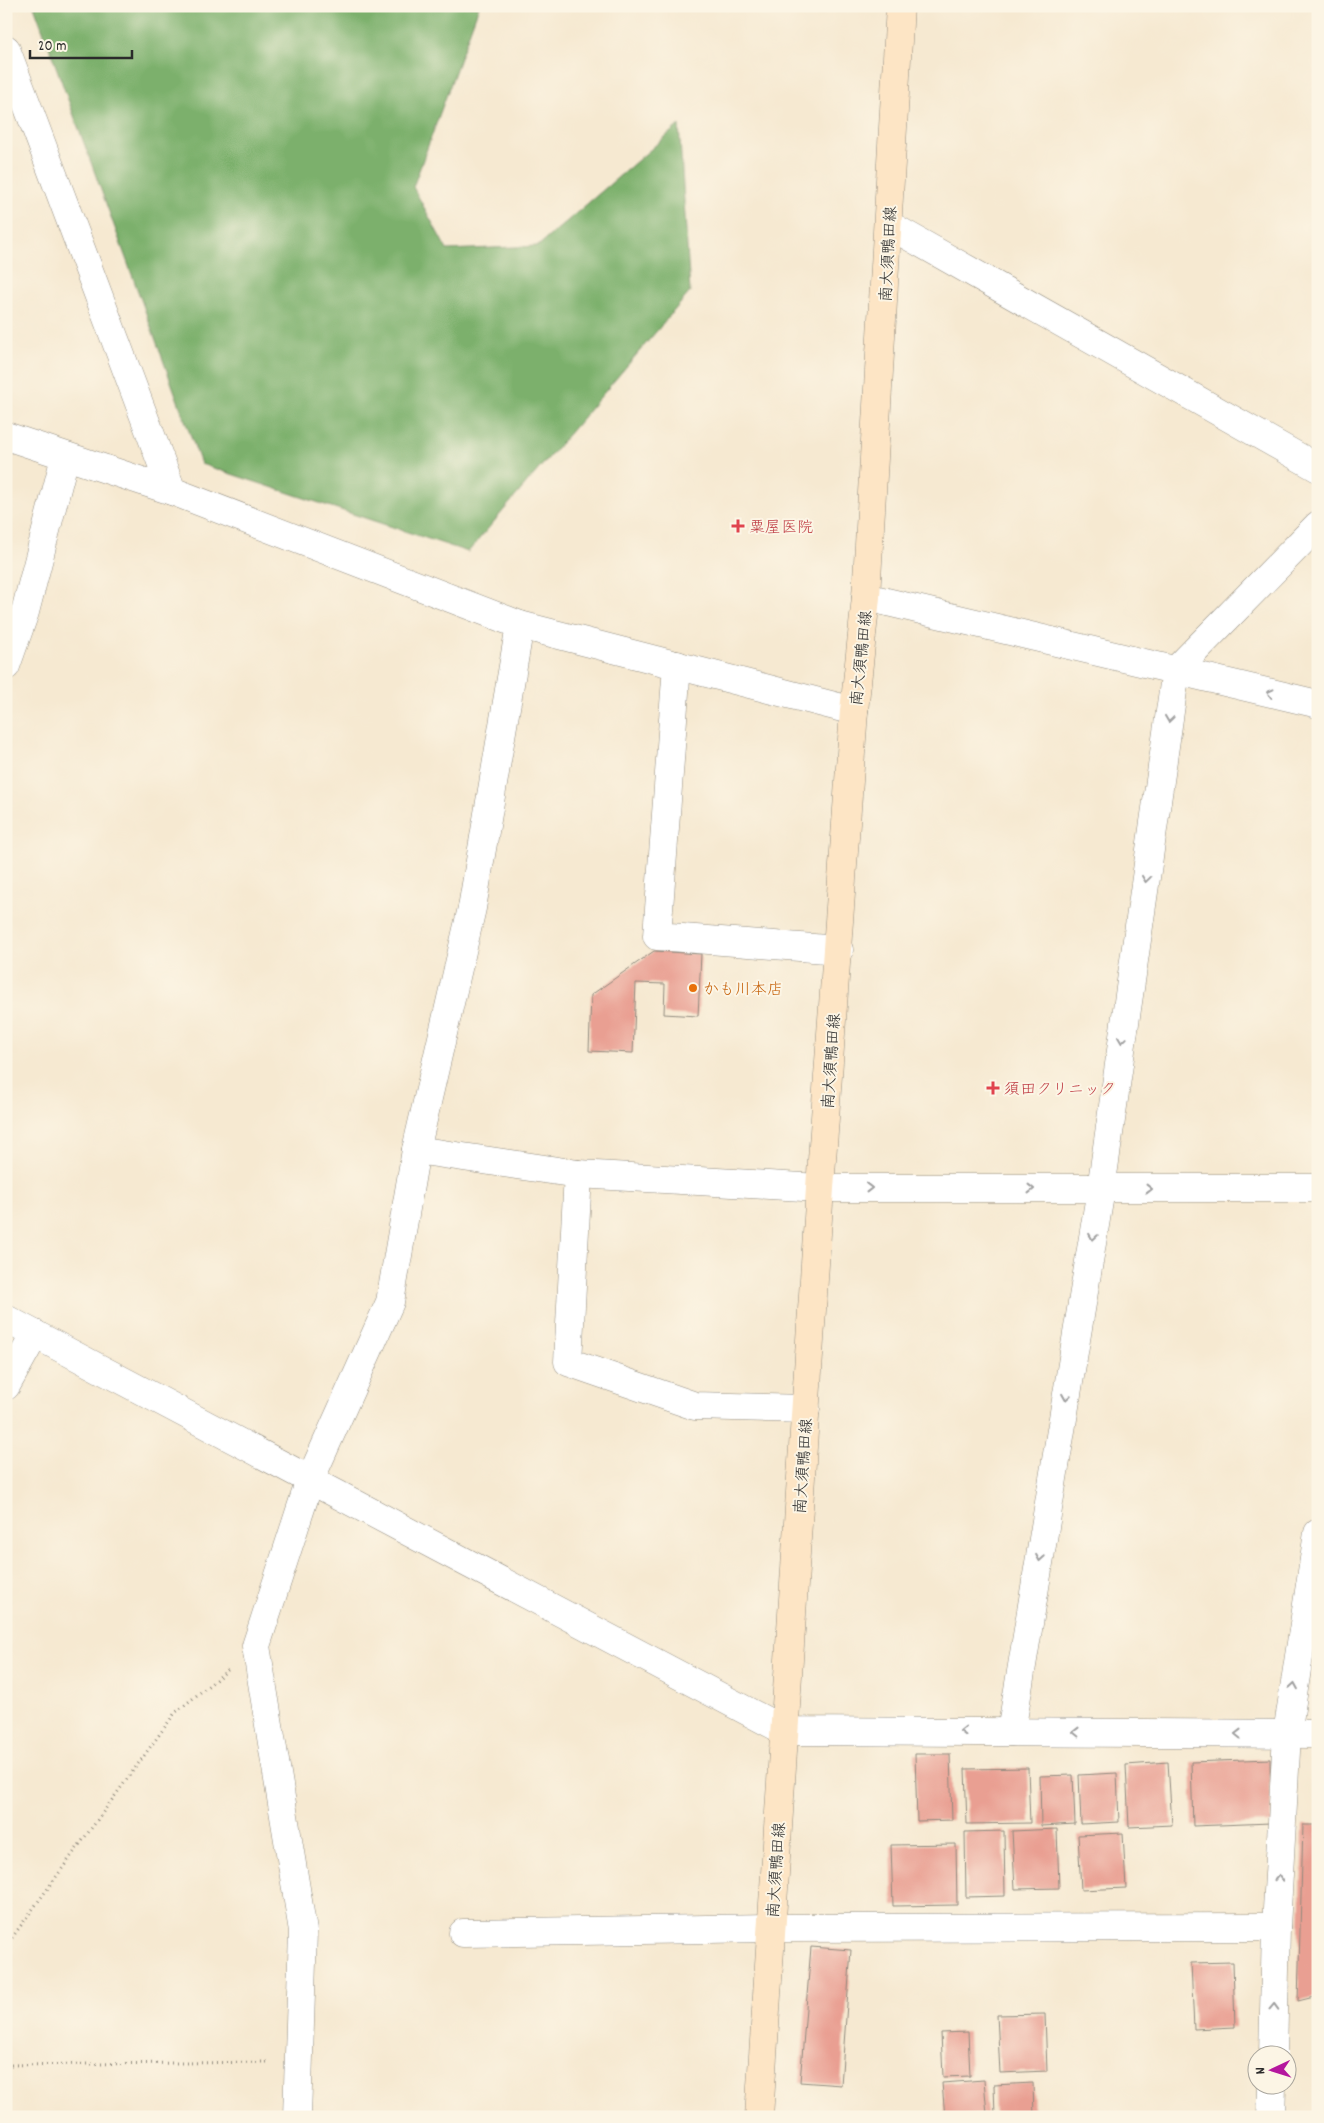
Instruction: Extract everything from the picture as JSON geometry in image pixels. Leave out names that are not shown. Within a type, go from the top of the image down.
[{"type":"main road","name":"南大須鴨田線","points":[[759,2117],[820,1188],[839,950],[854,711],[866,597],[889,226],[900,6]]},
{"type":"street","points":[[6,49],[172,491]]},
{"type":"street","points":[[889,226],[1318,468]]},
{"type":"street","points":[[6,436],[172,491],[520,625],[854,711]]},
{"type":"street","points":[[6,666],[25,612],[66,457]]},
{"type":"street","points":[[1012,1732],[1101,1189],[1176,670],[1318,525]]},
{"type":"street","points":[[866,597],[1318,704]]},
{"type":"street","points":[[297,2117],[302,1931],[256,1646],[310,1480],[390,1302],[416,1150],[472,908],[520,625]]},
{"type":"street","points":[[677,665],[657,936],[839,950]]},
{"type":"street","points":[[416,1150],[578,1174],[820,1188],[1318,1188]]},
{"type":"street","points":[[578,1174],[568,1362],[695,1406],[806,1408]]},
{"type":"street","points":[[6,1319],[785,1731],[1318,1734]]},
{"type":"street","points":[[6,1386],[35,1334]]},
{"type":"street","points":[[1273,2046],[1276,1927],[1287,1734],[1318,1534]]},
{"type":"street","points":[[463,1933],[771,1928],[1276,1927]]},
{"type":"street","points":[[1271,2117],[1272,2096]]},
{"type":"path","points":[[6,1946],[175,1714],[256,1646]]},
{"type":"path","points":[[6,2065],[299,2062]]},
{"type":"green space","points":[[34,6],[479,6],[413,187],[447,250],[538,246],[679,125],[690,292],[468,552],[201,464]]},
{"type":"building","points":[[654,951],[701,954],[698,1016],[664,1014],[665,984],[636,983],[633,1053],[589,1051],[591,995]]},
{"type":"building","points":[[915,1754],[950,1754],[952,1820],[917,1821]]},
{"type":"building","points":[[1270,1759],[1271,1823],[1193,1826],[1191,1762]]},
{"type":"building","points":[[1168,1762],[1172,1825],[1129,1827],[1126,1765]]},
{"type":"building","points":[[1028,1768],[1030,1823],[967,1824],[965,1769]]},
{"type":"building","points":[[1117,1773],[1119,1822],[1081,1824],[1079,1775]]},
{"type":"building","points":[[1073,1775],[1075,1824],[1041,1826],[1040,1776]]},
{"type":"building","points":[[1303,1825],[1318,1825],[1318,1996],[1298,2001]]},
{"type":"building","points":[[1057,1829],[1059,1888],[1015,1889],[1012,1831]]},
{"type":"building","points":[[1004,1831],[1005,1896],[966,1897],[965,1832]]},
{"type":"building","points":[[1123,1833],[1126,1888],[1081,1890],[1078,1835]]},
{"type":"building","points":[[956,1844],[957,1905],[893,1906],[891,1845]]},
{"type":"building","points":[[811,1947],[851,1950],[841,2085],[800,2082]]},
{"type":"building","points":[[1233,1962],[1235,2027],[1194,2029],[1191,1963]]},
{"type":"building","points":[[1045,2014],[1047,2071],[1000,2073],[997,2015]]},
{"type":"building","points":[[968,2032],[970,2076],[943,2077],[941,2033]]},
{"type":"building","points":[[984,2080],[987,2114],[945,2117],[942,2083]]},
{"type":"building","points":[[1033,2083],[1034,2117],[995,2117],[994,2085]]},
{"type":"place","name":"粟屋医院","points":[[738,526]]},
{"type":"place","name":"かも川本店","points":[[693,988]]},
{"type":"place","name":"須田クリニック","points":[[993,1088]]}]
